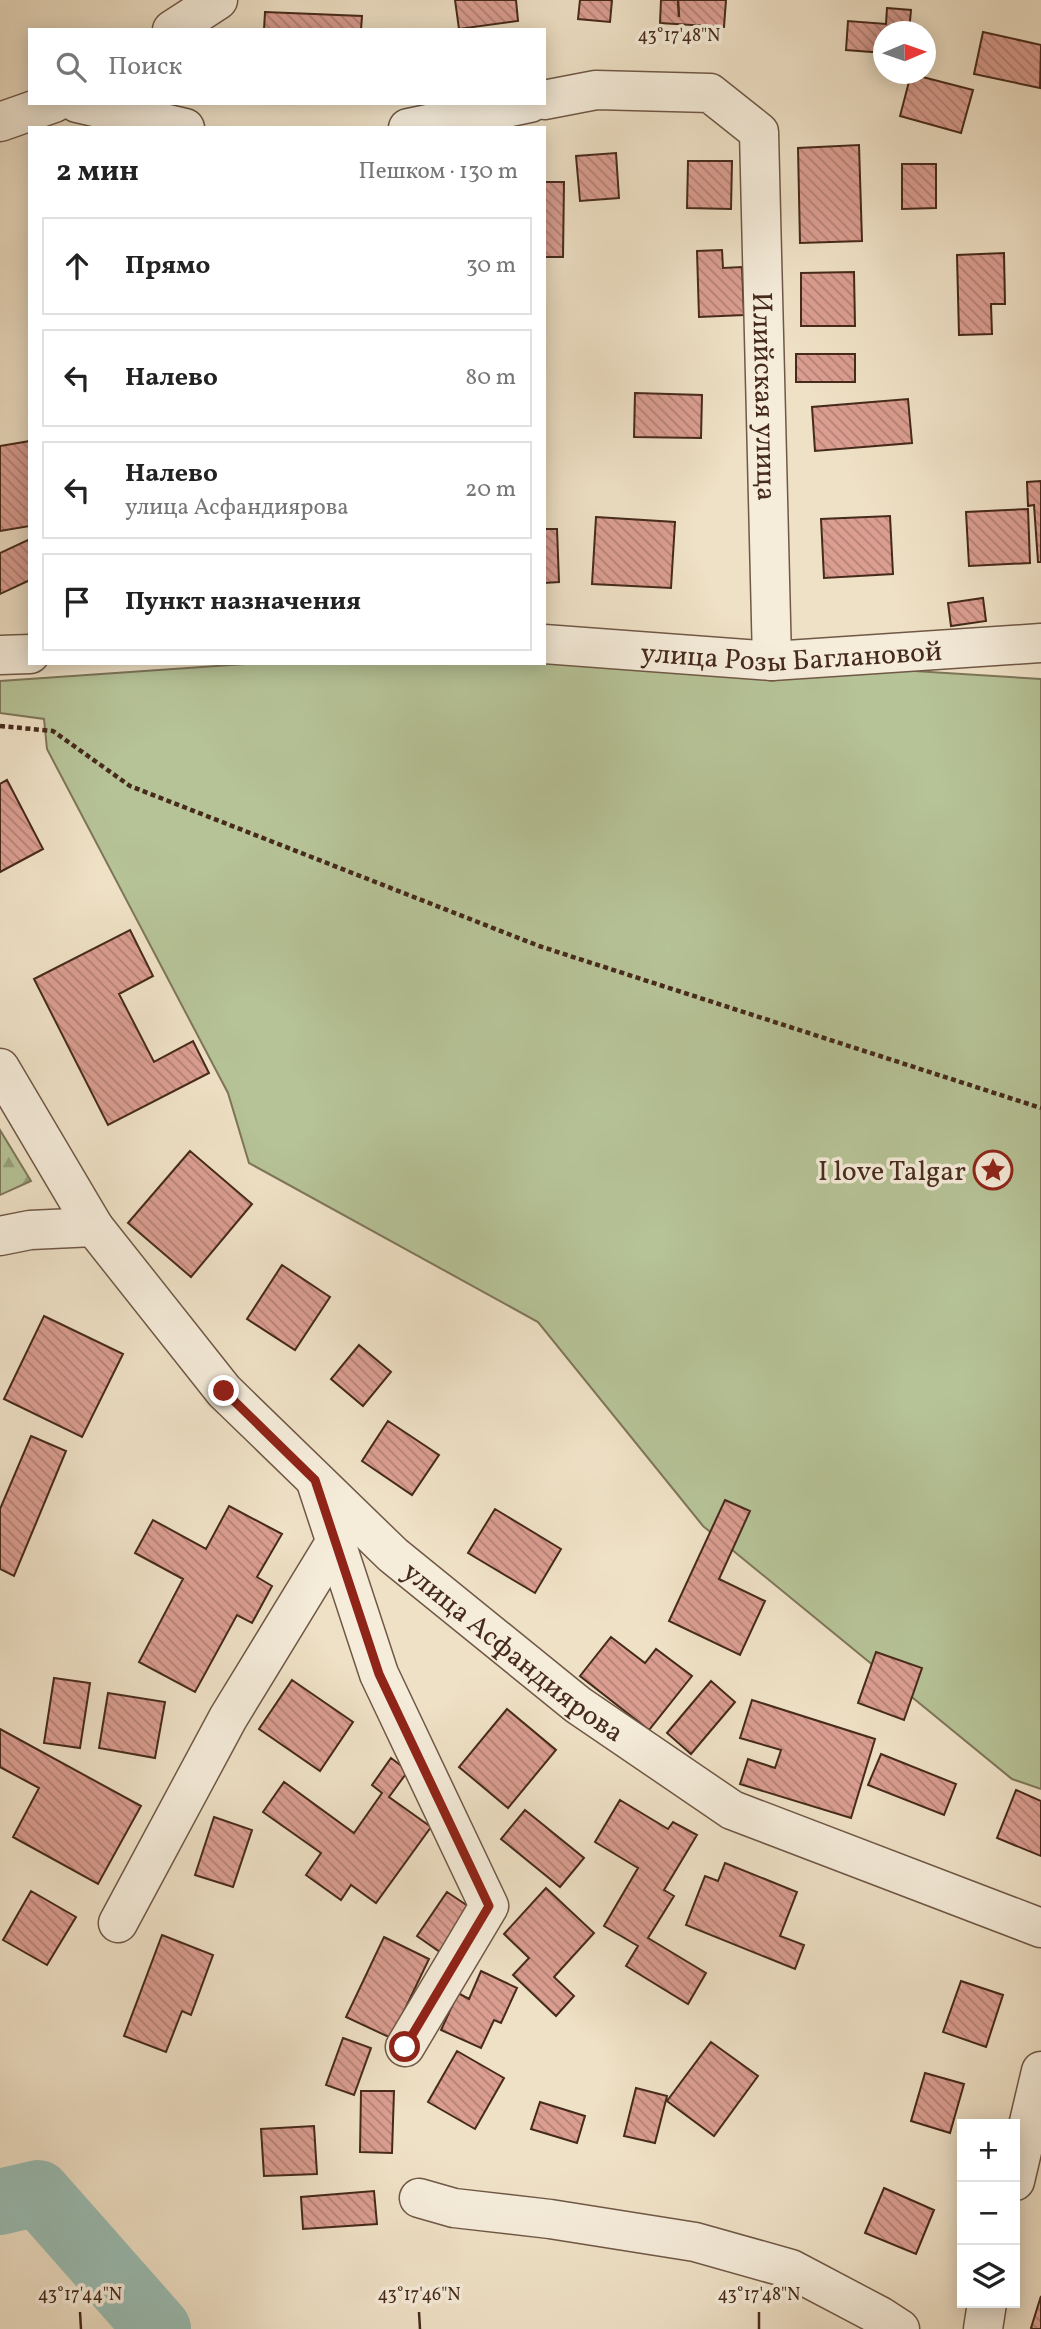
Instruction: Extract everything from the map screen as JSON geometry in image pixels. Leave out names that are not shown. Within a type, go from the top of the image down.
[{"type":"street","points":[[175,28],[218,0]]},
{"type":"street","name":"Илийская улица","points":[[546,100],[597,90],[710,93],[759,132],[772,661]]},
{"type":"street","points":[[0,122],[48,105]]},
{"type":"street","points":[[86,105],[176,126]]},
{"type":"street","points":[[418,126],[520,105]]},
{"type":"street","name":"улица Розы Баглановой","points":[[546,644],[772,661],[1041,643]]},
{"type":"street","points":[[0,655],[28,654]]},
{"type":"street","name":"улица Асфандиярова","points":[[0,1068],[94,1227],[224,1391],[393,1555],[578,1705],[732,1810],[1041,1928]]},
{"type":"street","points":[[0,1236],[30,1230],[94,1227]]},
{"type":"street","points":[[315,1480],[379,1674],[489,1906],[405,2047]]},
{"type":"street","points":[[118,1923],[228,1718],[336,1541]]},
{"type":"street","points":[[1020,2160],[1041,2071]]},
{"type":"street","points":[[419,2198],[454,2208],[550,2219],[695,2242],[791,2269],[900,2329]]},
{"type":"street","points":[[983,2329],[986,2308]]},
{"type":"path","points":[[0,726],[53,731],[130,786],[539,946],[1041,1108]]},
{"type":"green space","points":[[737,660],[1041,679],[1041,1789],[1012,1779],[703,1526],[538,1322],[249,1163],[228,1093],[47,749],[44,719],[0,713],[0,681],[232,665]]},
{"type":"green space","points":[[0,1130],[31,1181],[0,1195]]},
{"type":"building","points":[[455,0],[516,0],[518,21],[459,28]]},
{"type":"building","points":[[580,0],[612,0],[610,22],[578,19]]},
{"type":"building","points":[[661,0],[726,0],[724,27],[660,23]]},
{"type":"building","points":[[887,8],[911,10],[910,21],[886,21]]},
{"type":"building","points":[[265,12],[362,16],[361,28],[264,28]]},
{"type":"building","points":[[848,21],[873,23],[873,52],[846,50]]},
{"type":"building","points":[[983,32],[1041,45],[1040,88],[974,74]]},
{"type":"building","points":[[936,80],[973,90],[961,133],[900,116],[908,84],[936,84]]},
{"type":"building","points":[[859,145],[862,241],[800,243],[798,148]]},
{"type":"building","points":[[616,153],[619,198],[580,201],[576,156]]},
{"type":"building","points":[[688,161],[732,161],[731,209],[687,208]]},
{"type":"building","points":[[902,164],[936,164],[936,208],[902,209]]},
{"type":"building","points":[[546,182],[564,182],[563,257],[546,257]]},
{"type":"building","points":[[722,250],[723,268],[742,267],[744,315],[699,317],[697,251]]},
{"type":"building","points":[[1004,253],[1005,304],[991,304],[992,334],[959,335],[957,255]]},
{"type":"building","points":[[854,272],[855,326],[801,326],[801,273]]},
{"type":"building","points":[[796,354],[855,354],[855,382],[796,382]]},
{"type":"building","points":[[635,393],[702,395],[701,438],[634,437]]},
{"type":"building","points":[[908,399],[912,443],[815,451],[812,407]]},
{"type":"building","points":[[28,441],[28,526],[0,531],[0,446]]},
{"type":"building","points":[[1041,481],[1041,562],[1038,562],[1034,505],[1028,506],[1027,482]]},
{"type":"building","points":[[1028,509],[1030,563],[969,566],[966,512]]},
{"type":"building","points":[[890,516],[893,574],[824,578],[821,519]]},
{"type":"building","points":[[596,517],[675,522],[671,588],[592,584]]},
{"type":"building","points":[[546,529],[557,529],[559,582],[546,583]]},
{"type":"building","points":[[28,540],[28,581],[0,594],[0,553]]},
{"type":"building","points":[[983,598],[986,621],[951,626],[948,603]]},
{"type":"building","points":[[7,780],[43,849],[0,872],[0,784]]},
{"type":"building","points":[[130,930],[153,976],[119,994],[154,1062],[193,1041],[209,1073],[108,1125],[34,979]]},
{"type":"building","points":[[190,1151],[252,1204],[191,1277],[128,1223]]},
{"type":"building","points":[[282,1265],[330,1297],[295,1350],[247,1319]]},
{"type":"building","points":[[44,1316],[123,1354],[82,1437],[4,1399]]},
{"type":"building","points":[[359,1345],[391,1372],[363,1406],[331,1379]]},
{"type":"building","points":[[388,1421],[439,1455],[412,1495],[362,1461]]},
{"type":"building","points":[[31,1436],[66,1451],[14,1576],[0,1569],[0,1509]]},
{"type":"building","points":[[725,1500],[750,1511],[719,1579],[765,1601],[740,1655],[669,1621]]},
{"type":"building","points":[[229,1506],[282,1534],[257,1577],[272,1586],[252,1623],[237,1615],[195,1692],[139,1662],[183,1579],[135,1553],[153,1520],[206,1549]]},
{"type":"building","points":[[495,1509],[561,1549],[535,1593],[468,1553]]},
{"type":"building","points":[[611,1637],[645,1663],[656,1649],[692,1676],[649,1730],[580,1676]]},
{"type":"building","points":[[876,1652],[922,1668],[904,1720],[858,1703]]},
{"type":"building","points":[[54,1678],[90,1683],[80,1748],[44,1743]]},
{"type":"building","points":[[292,1680],[353,1722],[320,1771],[259,1729]]},
{"type":"building","points":[[711,1681],[735,1702],[691,1754],[667,1733]]},
{"type":"building","points":[[108,1693],[165,1702],[155,1758],[99,1748]]},
{"type":"building","points":[[752,1700],[875,1739],[851,1818],[740,1784],[748,1759],[775,1768],[781,1750],[740,1738]]},
{"type":"building","points":[[507,1709],[556,1750],[508,1808],[459,1767]]},
{"type":"building","points":[[0,1729],[141,1806],[98,1884],[13,1837],[39,1788],[0,1767]]},
{"type":"building","points":[[881,1754],[956,1784],[944,1815],[868,1785]]},
{"type":"building","points":[[391,1758],[408,1771],[389,1797],[431,1827],[376,1903],[351,1885],[341,1900],[306,1875],[321,1853],[263,1812],[284,1782],[354,1833],[382,1793],[372,1785]]},
{"type":"building","points":[[1016,1790],[1041,1801],[1041,1856],[997,1838]]},
{"type":"building","points":[[620,1800],[668,1829],[673,1822],[697,1835],[664,1890],[674,1896],[648,1938],[706,1973],[688,2004],[626,1966],[638,1946],[604,1926],[638,1868],[595,1842]]},
{"type":"building","points":[[525,1810],[584,1858],[560,1887],[501,1839]]},
{"type":"building","points":[[214,1817],[252,1830],[233,1887],[195,1875]]},
{"type":"building","points":[[725,1863],[797,1892],[780,1936],[804,1945],[795,1969],[686,1925],[705,1876],[718,1881]]},
{"type":"building","points":[[546,1888],[594,1933],[554,1977],[574,1996],[556,2016],[513,1975],[529,1958],[504,1934]]},
{"type":"building","points":[[31,1891],[76,1917],[47,1965],[3,1940]]},
{"type":"building","points":[[447,1892],[471,1908],[440,1952],[417,1936]]},
{"type":"building","points":[[162,1935],[213,1955],[191,2015],[182,2011],[166,2052],[124,2036]]},
{"type":"building","points":[[384,1937],[429,1959],[391,2038],[346,2017]]},
{"type":"building","points":[[481,1971],[517,1988],[501,2023],[494,2020],[481,2048],[441,2030],[458,1993],[469,1999]]},
{"type":"building","points":[[961,1981],[1003,1995],[986,2047],[943,2032]]},
{"type":"building","points":[[343,2038],[371,2048],[354,2095],[326,2085]]},
{"type":"building","points":[[711,2042],[758,2076],[714,2136],[667,2101]]},
{"type":"building","points":[[457,2051],[504,2078],[475,2129],[428,2102]]},
{"type":"building","points":[[925,2073],[964,2084],[950,2133],[911,2121]]},
{"type":"building","points":[[636,2088],[667,2096],[655,2143],[624,2136]]},
{"type":"building","points":[[361,2091],[394,2091],[392,2153],[360,2152]]},
{"type":"building","points":[[540,2102],[585,2116],[577,2143],[531,2129]]},
{"type":"building","points":[[314,2126],[317,2174],[264,2176],[261,2129]]},
{"type":"building","points":[[884,2188],[934,2210],[916,2254],[865,2233]]},
{"type":"building","points":[[374,2191],[377,2224],[303,2229],[301,2197]]},
{"type":"building","points":[[1041,2296],[1041,2329],[1033,2329],[1031,2328]]},
{"type":"waterway","points":[[0,2202],[38,2193],[158,2329]]},
{"type":"place","name":"I love Talgar","points":[[993,1170]]},
{"type":"route","points":[[224,1391],[315,1480],[379,1674],[489,1906],[405,2047]]}]
